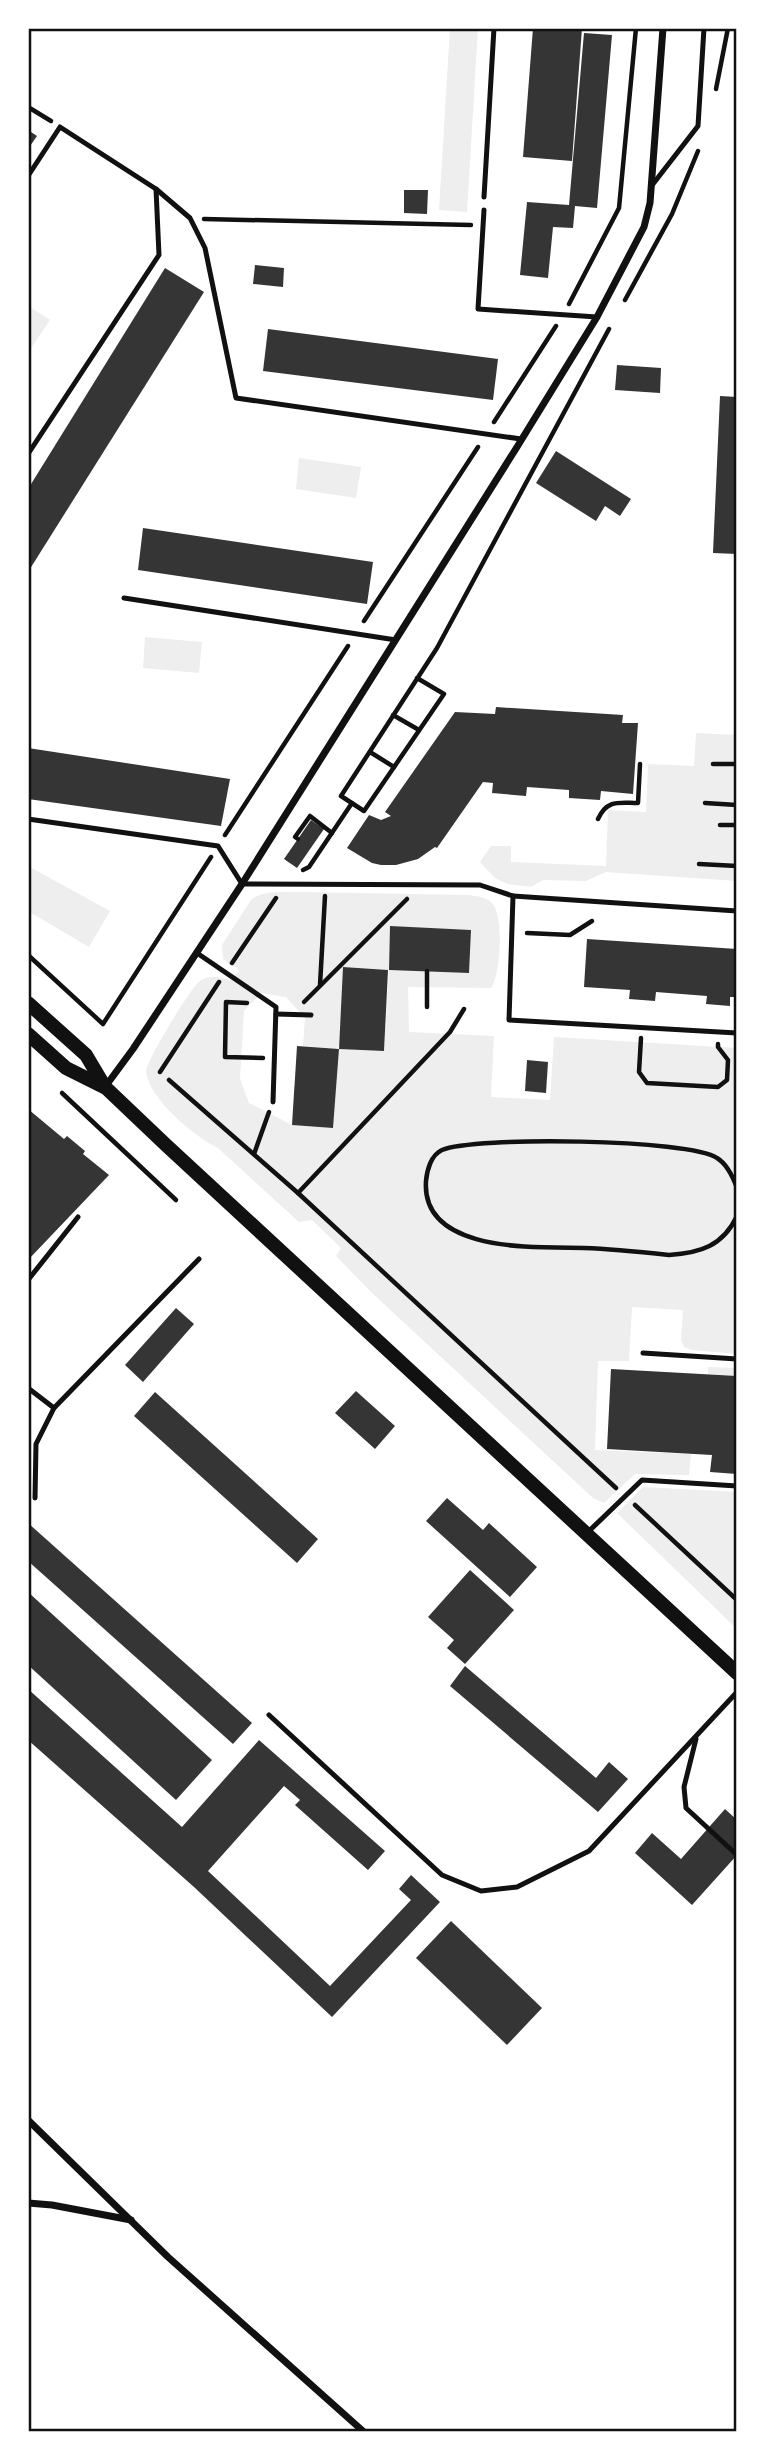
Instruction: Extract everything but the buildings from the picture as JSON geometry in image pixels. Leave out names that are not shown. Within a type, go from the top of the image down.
[{"type":"main road","points":[[28,1003],[86,1055],[106,1087],[242,1218],[737,1673]]},
{"type":"main road","points":[[28,1034],[66,1068],[106,1087]]},
{"type":"street","points":[[106,1087],[242,884],[597,317],[644,227],[651,186],[663,28]]},
{"type":"street","points":[[28,2120],[168,2256],[365,2432]]},
{"type":"street","points":[[28,2203],[131,2220]]},
{"type":"lane","points":[[484,197],[494,28]]},
{"type":"lane","points":[[651,186],[698,126],[704,28]]},
{"type":"lane","points":[[28,176],[60,127],[156,189],[190,218],[205,248],[236,398],[521,439]]},
{"type":"lane","points":[[28,454],[159,255],[156,189]]},
{"type":"lane","points":[[484,210],[478,309],[597,317]]},
{"type":"lane","points":[[124,598],[396,640]]},
{"type":"lane","points":[[28,819],[218,846],[242,884],[480,885],[513,896],[737,911]]},
{"type":"lane","points":[[513,896],[509,1020],[737,1033]]},
{"type":"lane","points":[[197,953],[276,1007],[273,1102]]},
{"type":"lane","points":[[276,1014],[311,1015]]},
{"type":"lane","points":[[28,1280],[78,1217]]},
{"type":"lane","points":[[35,1498],[36,1444],[54,1408],[199,1259]]},
{"type":"lane","points":[[643,1353],[737,1359]]},
{"type":"lane","points":[[28,1388],[54,1408]]},
{"type":"lane","points":[[587,1533],[642,1480],[737,1486]]},
{"type":"lane","points":[[270,1715],[442,1875],[481,1891],[517,1888],[589,1851],[737,1692]]},
{"type":"lane","points":[[696,1736],[684,1787],[686,1808],[737,1855]]},
{"type":"path","points":[[28,955],[103,1024],[563,315],[619,208],[636,28]]},
{"type":"path","points":[[28,107],[60,127]]},
{"type":"path","points":[[190,218],[483,225]]},
{"type":"path","points":[[417,678],[444,694],[364,811],[341,796],[417,678],[437,648]]},
{"type":"path","points":[[393,715],[419,730]]},
{"type":"path","points":[[370,752],[394,767]]},
{"type":"path","points":[[598,819],[603,809],[610,804],[638,803],[640,764]]},
{"type":"path","points":[[713,764],[737,764]]},
{"type":"path","points":[[301,871],[309,867],[352,803]]},
{"type":"path","points":[[705,803],[737,805]]},
{"type":"path","points":[[298,839],[295,837],[310,816],[332,833]]},
{"type":"path","points":[[720,825],[737,825]]},
{"type":"path","points":[[699,864],[737,866]]},
{"type":"path","points":[[320,986],[325,884]]},
{"type":"path","points":[[291,1014],[421,885]]},
{"type":"path","points":[[527,933],[570,935],[592,921]]},
{"type":"path","points":[[427,971],[427,1007]]},
{"type":"path","points":[[271,1004],[226,1002],[225,1057],[275,1059]]},
{"type":"path","points":[[298,1194],[450,1032],[464,1009]]},
{"type":"path","points":[[641,1028],[639,1072],[647,1083],[718,1087],[727,1080],[728,1060],[718,1047],[718,1032]]},
{"type":"path","points":[[169,1080],[298,1194],[737,1600]]},
{"type":"path","points":[[62,1093],[176,1200]]},
{"type":"path","points":[[254,1154],[273,1102]]},
{"type":"path","points":[[737,1188],[731,1173],[718,1158],[702,1151],[680,1147],[593,1142],[511,1142],[453,1146],[439,1151],[431,1161],[426,1191],[437,1216],[447,1226],[478,1240],[518,1246],[692,1254],[711,1246],[730,1231],[737,1216]]},
{"type":"shaded area","points":[[450,28],[478,28],[467,212],[439,210]]},
{"type":"shaded area","points":[[28,306],[50,320],[28,353]]},
{"type":"shaded area","points":[[299,458],[361,467],[356,498],[296,489]]},
{"type":"shaded area","points":[[145,637],[202,642],[199,673],[143,668]]},
{"type":"shaded area","points":[[696,733],[737,735],[737,881],[606,872],[586,881],[543,880],[531,887],[508,884],[495,878],[480,862],[491,846],[511,846],[511,862],[606,866],[608,810],[646,812],[648,764],[694,766]]},
{"type":"shaded area","points":[[28,866],[110,911],[89,947],[28,911]]},
{"type":"shaded area","points":[[269,893],[467,895],[492,903],[498,920],[500,945],[497,971],[491,988],[408,987],[409,1032],[494,1036],[491,1097],[550,1100],[554,1037],[737,1048],[737,1354],[684,1347],[681,1340],[683,1310],[632,1307],[629,1361],[598,1361],[595,1450],[691,1454],[689,1475],[635,1474],[604,1503],[593,1498],[371,1292],[336,1256],[341,1248],[312,1220],[299,1222],[218,1148],[174,1116],[156,1094],[146,1072],[160,1041],[188,996],[200,981],[208,977],[230,980],[240,971],[223,959],[222,945],[251,900]],"holes":[[[391,927],[471,930],[469,973],[389,970]],[[343,967],[389,970],[384,1051],[339,1049],[333,1128],[292,1125],[249,1103],[240,1079],[244,1011],[261,993],[286,997],[305,1018],[303,1046],[336,1049],[339,1046]]]},
{"type":"shaded area","points":[[708,1367],[737,1368],[737,1376],[708,1374]]},
{"type":"shaded area","points":[[643,1487],[737,1492],[737,1629],[617,1513]]}]
